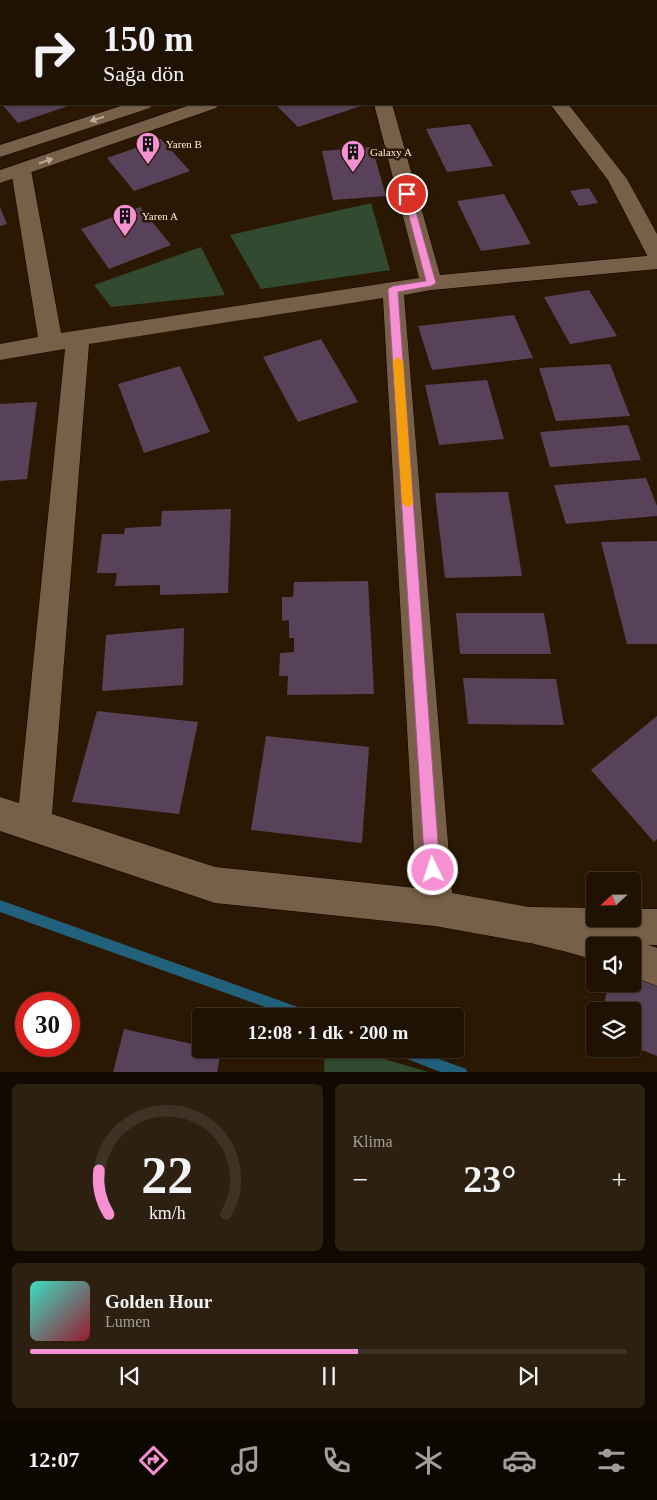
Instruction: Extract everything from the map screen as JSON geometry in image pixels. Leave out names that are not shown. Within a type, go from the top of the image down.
[{"type":"street","points":[[0,151],[141,105]]},
{"type":"street","points":[[50,343],[11,173],[207,105]]},
{"type":"street","points":[[383,105],[431,283]]},
{"type":"street","points":[[564,109],[617,178],[657,254]]},
{"type":"street","points":[[0,352],[431,283],[657,262]]},
{"type":"street","points":[[393,289],[435,908]]},
{"type":"street","points":[[34,824],[78,338]]},
{"type":"street","points":[[0,814],[216,885],[435,908],[529,925],[586,939]]},
{"type":"street","points":[[529,925],[657,927]]},
{"type":"street","points":[[641,961],[657,967]]},
{"type":"green space","points":[[371,203],[390,270],[261,289],[230,235]]},
{"type":"green space","points":[[201,247],[225,295],[111,307],[94,285]]},
{"type":"green space","points":[[325,1058],[381,1058],[428,1072],[324,1072]]},
{"type":"building","points":[[3,105],[71,105],[18,123]]},
{"type":"building","points":[[276,105],[364,105],[298,127]]},
{"type":"building","points":[[470,124],[493,166],[447,172],[426,129]]},
{"type":"building","name":"Yaren B","points":[[161,139],[190,171],[134,191],[107,158]]},
{"type":"building","name":"Galaxy A","points":[[372,147],[386,196],[333,200],[322,151]]},
{"type":"building","points":[[589,188],[598,203],[579,206],[570,191]]},
{"type":"building","points":[[504,194],[531,244],[481,251],[457,201]]},
{"type":"building","points":[[0,207],[7,224],[0,226]]},
{"type":"building","name":"Yaren A","points":[[140,207],[171,245],[109,269],[81,229]]},
{"type":"building","points":[[589,290],[617,336],[570,344],[544,297]]},
{"type":"building","points":[[514,315],[533,358],[432,370],[418,326]]},
{"type":"building","points":[[321,339],[358,402],[298,422],[263,357]]},
{"type":"building","points":[[610,364],[630,416],[556,421],[539,368]]},
{"type":"building","points":[[180,366],[210,432],[144,453],[118,384]]},
{"type":"building","points":[[487,380],[504,439],[439,445],[425,385]]},
{"type":"building","points":[[37,402],[27,479],[0,481],[0,404]]},
{"type":"building","points":[[628,425],[641,460],[550,467],[540,432]]},
{"type":"building","points":[[646,478],[657,506],[657,516],[566,524],[554,485]]},
{"type":"building","points":[[508,492],[522,576],[445,578],[435,493]]},
{"type":"building","points":[[231,509],[228,593],[160,595],[160,585],[115,586],[117,573],[97,573],[102,534],[124,534],[125,528],[161,526],[162,511]]},
{"type":"building","points":[[657,541],[657,644],[627,644],[601,542]]},
{"type":"building","points":[[368,581],[374,694],[287,695],[288,676],[279,676],[280,653],[294,652],[294,638],[289,638],[289,620],[282,621],[282,597],[293,597],[294,582]]},
{"type":"building","points":[[456,613],[544,613],[551,654],[460,654]]},
{"type":"building","points":[[184,628],[183,685],[102,691],[106,635]]},
{"type":"building","points":[[463,678],[556,679],[564,725],[468,724]]},
{"type":"building","points":[[97,711],[198,722],[179,814],[72,802]]},
{"type":"building","points":[[657,716],[657,839],[654,842],[591,770]]},
{"type":"building","points":[[266,736],[369,747],[362,843],[251,830]]},
{"type":"building","points":[[641,979],[657,986],[657,1056],[641,1050],[641,1002],[605,1002],[607,992],[641,992]]},
{"type":"building","points":[[124,1029],[192,1044],[192,1058],[220,1058],[217,1072],[113,1072]]},
{"type":"waterway","points":[[0,906],[284,1008]]},
{"type":"waterway","points":[[421,1058],[459,1072]]},
{"type":"slow traffic","points":[[398,361],[408,503]]},
{"type":"place","name":"Yaren B","points":[[148,165]]},
{"type":"place","name":"Galaxy A","points":[[353,173]]},
{"type":"place","name":"Yaren A","points":[[125,237]]},
{"type":"route","points":[[407,194],[431,283],[393,289],[433,870]]}]
